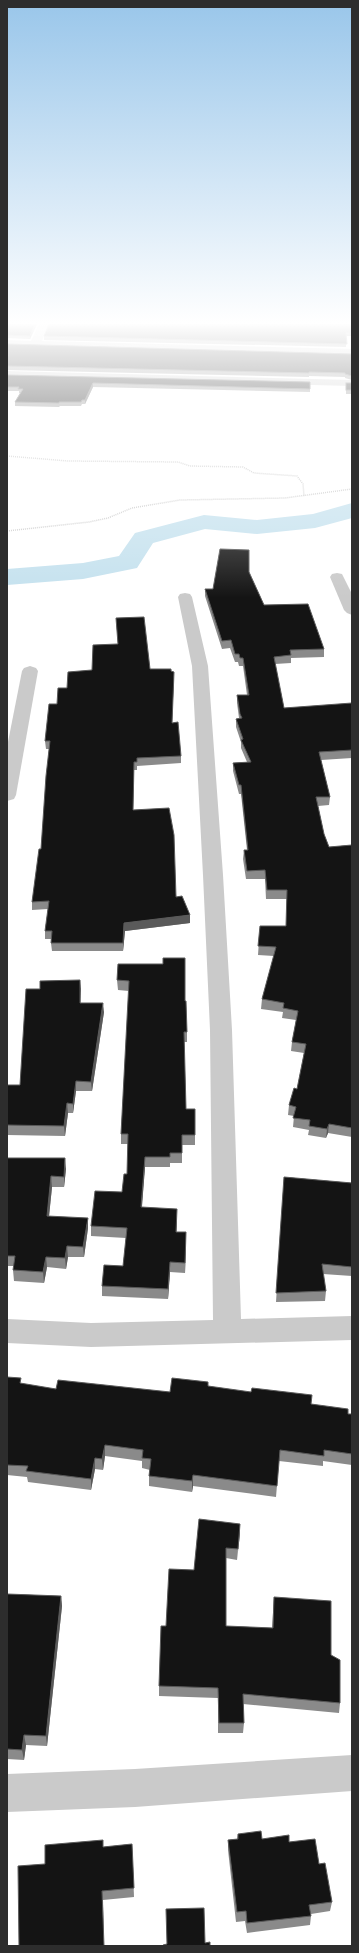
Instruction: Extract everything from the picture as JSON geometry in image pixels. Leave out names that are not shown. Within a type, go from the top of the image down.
[{"type":"street","points":[[337,577],[352,610]]},
{"type":"street","points":[[185,597],[200,666],[213,875],[221,1030],[227,1331]]},
{"type":"street","points":[[7,795],[30,671]]},
{"type":"street","points":[[7,1330],[91,1335],[352,1328]]},
{"type":"street","points":[[7,1794],[135,1788],[352,1773]]},
{"type":"path","points":[[7,456],[68,461],[178,462],[190,466],[243,467],[254,473],[297,476],[303,484],[304,496]]},
{"type":"path","points":[[7,531],[89,522],[108,518],[132,508],[180,500],[285,498],[352,489]]},
{"type":"building","points":[[220,549],[249,550],[249,572],[264,605],[308,604],[324,649],[290,650],[291,655],[274,657],[284,708],[352,703],[352,750],[319,752],[330,797],[316,797],[324,834],[329,847],[352,845],[352,1128],[329,1124],[327,1129],[309,1126],[310,1120],[293,1118],[296,1107],[289,1105],[294,1088],[297,1089],[306,1044],[292,1042],[298,1011],[283,1008],[284,1003],[262,999],[276,947],[258,946],[260,926],[286,926],[287,890],[267,890],[265,870],[247,871],[244,850],[248,850],[241,785],[239,785],[233,763],[251,762],[241,740],[243,739],[236,719],[242,718],[237,695],[249,695],[243,658],[240,658],[239,654],[235,654],[231,640],[222,641],[205,589],[213,589]]},
{"type":"building","points":[[144,617],[150,669],[171,669],[171,671],[174,672],[172,723],[178,722],[181,756],[137,758],[137,762],[134,762],[133,810],[169,808],[174,835],[176,897],[182,896],[190,915],[124,923],[123,943],[51,943],[52,931],[45,931],[49,901],[32,902],[39,849],[41,849],[50,741],[45,741],[49,704],[57,704],[58,688],[67,688],[68,672],[92,670],[93,645],[118,644],[116,618]]},
{"type":"building","points":[[163,958],[185,958],[187,1032],[184,1032],[186,1109],[195,1109],[195,1135],[182,1135],[182,1153],[170,1153],[170,1157],[145,1157],[141,1207],[177,1209],[176,1232],[186,1232],[185,1263],[170,1262],[168,1289],[102,1286],[104,1265],[123,1266],[127,1228],[91,1226],[95,1191],[122,1192],[124,1174],[127,1174],[128,1134],[121,1134],[129,981],[117,980],[118,964],[163,964]]},
{"type":"building","points":[[80,980],[80,1003],[103,1003],[91,1082],[76,1081],[73,1104],[67,1103],[64,1126],[7,1125],[7,1085],[20,1085],[26,989],[40,989],[40,981]]},
{"type":"building","points":[[7,1158],[65,1158],[64,1177],[51,1176],[47,1216],[88,1218],[83,1247],[67,1246],[65,1258],[46,1257],[43,1272],[13,1270],[15,1256],[7,1256]]},
{"type":"building","points":[[284,1177],[352,1183],[352,1267],[322,1264],[326,1291],[276,1293]]},
{"type":"building","points":[[7,1377],[21,1378],[20,1383],[56,1389],[58,1380],[170,1392],[172,1378],[208,1382],[208,1386],[251,1392],[252,1388],[312,1395],[311,1404],[348,1409],[348,1414],[352,1414],[352,1454],[324,1450],[324,1456],[280,1450],[277,1486],[193,1475],[192,1481],[149,1476],[151,1459],[142,1458],[143,1450],[105,1445],[102,1459],[95,1458],[91,1479],[26,1471],[28,1466],[7,1465]]},
{"type":"building","points":[[199,1519],[240,1524],[238,1549],[226,1548],[226,1626],[273,1628],[274,1597],[331,1601],[331,1655],[340,1660],[340,1703],[243,1694],[244,1723],[219,1723],[218,1688],[159,1686],[161,1626],[166,1626],[169,1569],[194,1570]]},
{"type":"building","points":[[7,1594],[61,1596],[46,1736],[24,1735],[22,1750],[7,1749]]},
{"type":"building","points":[[261,1831],[262,1839],[289,1835],[289,1842],[315,1839],[319,1864],[325,1863],[332,1902],[309,1905],[311,1916],[247,1923],[246,1911],[237,1912],[228,1840],[238,1839],[238,1834]]},
{"type":"building","points":[[103,1840],[103,1847],[132,1844],[134,1888],[102,1891],[104,1946],[19,1946],[18,1866],[45,1864],[45,1845]]},
{"type":"building","points":[[204,1908],[205,1943],[210,1942],[210,1946],[163,1946],[167,1944],[166,1909]]},
{"type":"waterway","points":[[7,577],[83,571],[128,562],[144,538],[204,522],[257,527],[315,521],[352,510]]}]
